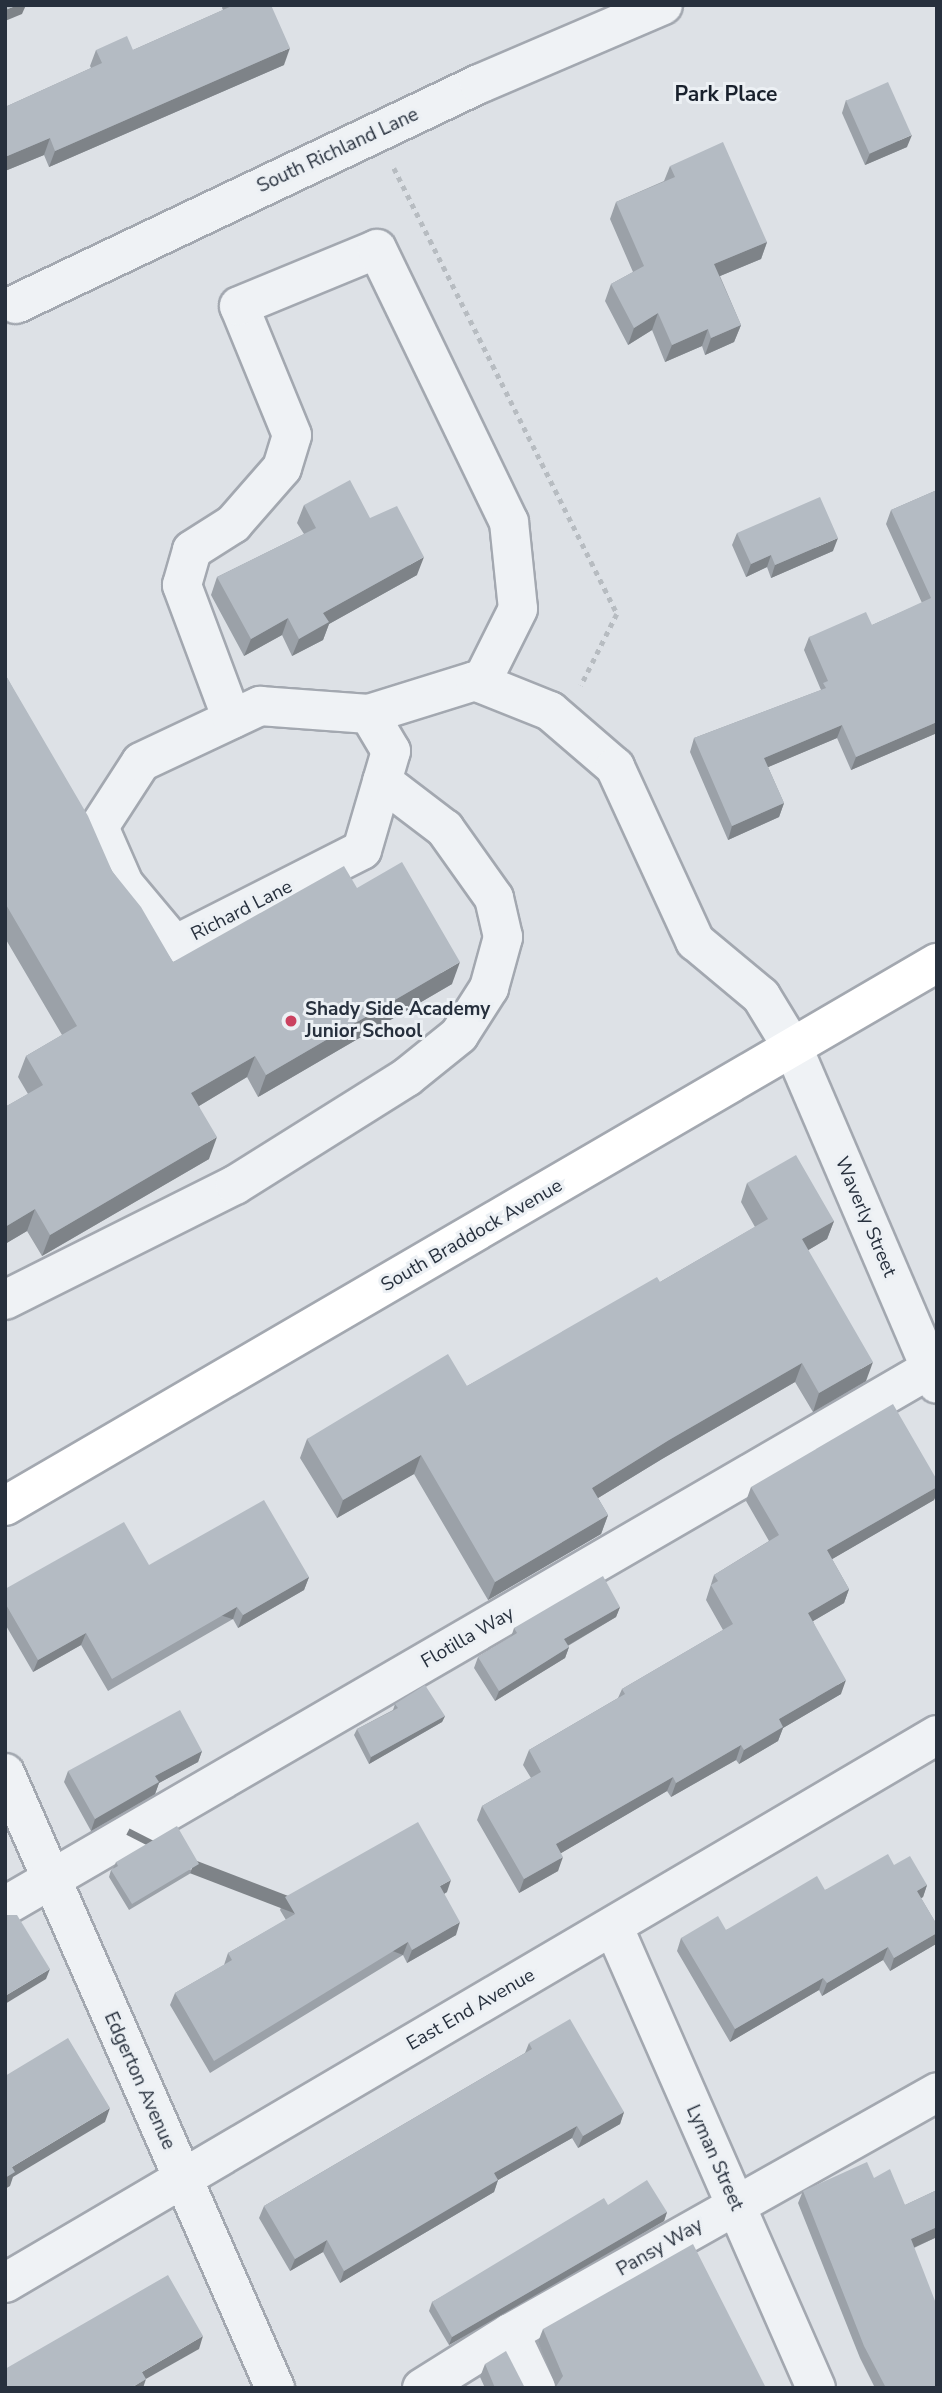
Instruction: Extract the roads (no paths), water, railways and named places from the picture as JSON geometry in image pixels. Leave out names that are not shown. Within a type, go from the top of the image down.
[{"type":"main road","name":"South Braddock Avenue","points":[[5,1506],[794,1050],[937,964]]},
{"type":"street","name":"South Richland Lane","points":[[16,304],[376,133],[663,5]]},
{"type":"street","points":[[232,719],[182,585],[192,551],[233,524],[282,468],[292,435],[239,306],[377,249],[509,522],[518,609],[481,683],[550,711],[615,767],[695,941],[761,996],[794,1050]]},
{"type":"street","name":"Richard Lane","points":[[369,714],[391,751],[362,849],[175,945],[124,884],[99,827],[141,762],[260,706],[369,714],[475,681],[481,683]]},
{"type":"street","points":[[5,1300],[235,1185],[407,1077],[459,1035],[489,988],[503,937],[494,898],[444,829],[382,781]]},
{"type":"street","name":"Waverly Street","points":[[794,1050],[933,1377]]},
{"type":"street","name":"Flotilla Way","points":[[5,1906],[933,1377]]},
{"type":"street","name":"East End Avenue","points":[[5,2283],[181,2177],[614,1928],[937,1735]]},
{"type":"street","name":"Edgerton Avenue","points":[[5,1773],[275,2388]]},
{"type":"street","name":"Lyman Street","points":[[614,1928],[816,2388]]},
{"type":"street","name":"Pansy Way","points":[[422,2388],[510,2333],[937,2092]]},
{"type":"street","points":[[510,2333],[537,2388]]},
{"type":"place","name":"Shady Side Academy Junior School","points":[[291,1021]]},
{"type":"district","name":"Park Place","points":[[726,94]]}]
